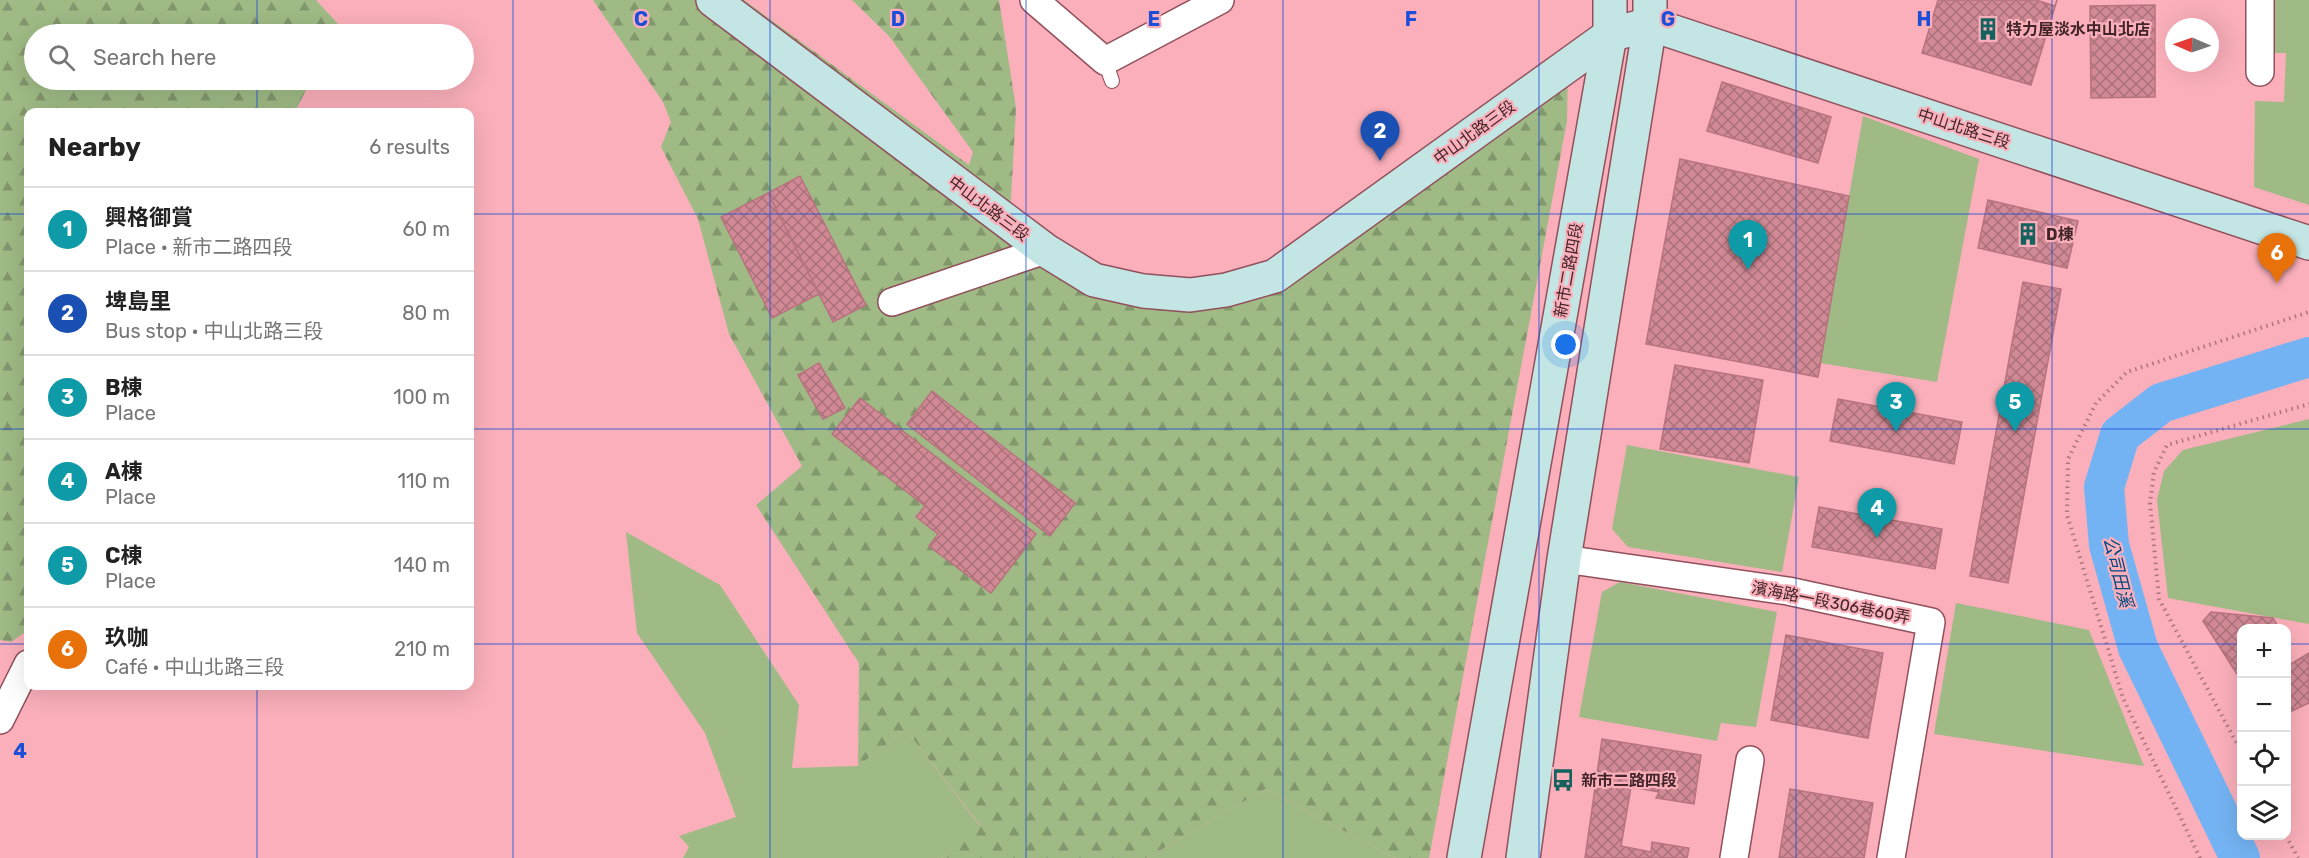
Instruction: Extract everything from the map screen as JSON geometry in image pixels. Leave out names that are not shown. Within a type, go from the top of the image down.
[{"type":"street","name":"中山北路三段","points":[[713,0],[1045,250],[1094,280],[1143,291],[1190,295],[1226,290],[1275,276],[1610,35],[1650,12],[2309,243]]},
{"type":"street","points":[[1034,0],[1109,71],[1220,0]]},
{"type":"street","name":"新市二路四段","points":[[1464,858],[1610,35],[1610,0]]},
{"type":"street","points":[[2260,0],[2260,72]]},
{"type":"street","points":[[1522,858],[1564,559],[1650,12]]},
{"type":"street","points":[[892,302],[1045,250]]},
{"type":"street","name":"濱海路一段306巷60弄","points":[[1564,559],[1788,591],[1932,622],[1891,858]]},
{"type":"street","points":[[0,720],[24,672]]},
{"type":"street","points":[[1734,858],[1750,760]]},
{"type":"path","points":[[2200,858],[2123,698],[2067,515],[2068,459],[2096,403],[2127,372],[2309,312]]},
{"type":"path","points":[[2237,745],[2159,599],[2150,503],[2154,472],[2167,445],[2309,404]]},
{"type":"path","points":[[2288,840],[2298,858]]},
{"type":"green space","points":[[0,0],[316,0],[338,24],[24,24],[24,90],[306,90],[297,108],[24,108],[24,633],[11,642],[0,640]]},
{"type":"green space","points":[[593,0],[744,0],[969,165],[973,152],[889,36],[852,0],[999,0],[1016,108],[1010,217],[1116,279],[1207,292],[1276,272],[1568,59],[1567,121],[1429,858],[1395,858],[1265,789],[1147,858],[941,858],[980,825],[906,730],[858,766],[859,663],[756,505],[802,466],[729,334],[698,219],[661,147],[671,122],[663,102]]},
{"type":"green space","points":[[2273,0],[2309,0],[2309,205],[2254,187],[2255,101],[2284,102],[2286,53],[2272,53]]},
{"type":"green space","points":[[1863,116],[1979,159],[1937,382],[1820,363]]},
{"type":"green space","points":[[2309,419],[2309,624],[2168,598],[2157,500],[2164,471],[2183,450]]},
{"type":"green space","points":[[1627,445],[1799,477],[1782,572],[1628,547],[1612,529]]},
{"type":"green space","points":[[626,532],[720,585],[799,705],[792,768],[858,766],[906,730],[980,826],[941,858],[683,858],[689,847],[679,836],[736,817],[705,733],[637,633]]},
{"type":"green space","points":[[1620,582],[1777,612],[1756,727],[1721,723],[1717,741],[1579,717],[1602,592]]},
{"type":"green space","points":[[1956,603],[2089,630],[2144,766],[1934,734]]},
{"type":"green space","points":[[1265,789],[1395,858],[1147,858]]},
{"type":"building","name":"特力屋淡水中山北店","points":[[1938,0],[2036,0],[2055,6],[2057,0],[2031,85],[1922,53]]},
{"type":"building","points":[[2155,5],[2155,97],[2091,98],[2090,6]]},
{"type":"building","points":[[1722,82],[1831,117],[1818,163],[1707,131]]},
{"type":"building","points":[[1680,159],[1849,196],[1818,377],[1646,344]]},
{"type":"building","points":[[800,176],[866,305],[833,322],[768,193]]},
{"type":"building","points":[[768,193],[819,294],[772,318],[721,217]]},
{"type":"building","name":"D棟","points":[[1988,200],[2078,221],[2067,268],[1978,248]]},
{"type":"building","points":[[2023,282],[2061,289],[2008,583],[1970,576]]},
{"type":"building","points":[[819,363],[845,408],[823,419],[798,375]]},
{"type":"building","points":[[1675,365],[1763,380],[1749,463],[1660,449]]},
{"type":"building","points":[[932,391],[1075,503],[1050,536],[907,424]]},
{"type":"building","points":[[860,398],[1036,534],[991,593],[929,546],[938,534],[916,517],[925,506],[832,434]]},
{"type":"building","points":[[1838,399],[1962,422],[1954,464],[1830,441]]},
{"type":"building","points":[[1819,507],[1942,529],[1935,569],[1812,547]]},
{"type":"building","points":[[2211,612],[2273,618],[2277,624],[2237,624],[2237,674],[2203,621]]},
{"type":"building","points":[[1786,635],[1883,653],[1868,738],[1771,720]]},
{"type":"building","points":[[2309,653],[2309,703],[2291,712],[2291,678],[2291,664]]},
{"type":"building","points":[[1602,739],[1701,755],[1694,804],[1656,798],[1659,792],[1631,787],[1621,846],[1651,852],[1652,842],[1689,848],[1687,858],[1585,858]]},
{"type":"building","points":[[1790,789],[1873,803],[1864,858],[1779,858]]},
{"type":"waterway","name":"公司田溪","points":[[2240,858],[2138,648],[2109,545],[2104,487],[2120,435],[2161,403],[2309,357]]},
{"type":"place","name":"特力屋淡水中山北店","points":[[1988,29]]},
{"type":"place","name":"埤島里","points":[[1380,161]]},
{"type":"place","name":"D棟","points":[[2028,234]]},
{"type":"place","name":"興格御賞","points":[[1748,270]]},
{"type":"place","name":"玖咖","points":[[2277,283]]},
{"type":"place","name":"B棟","points":[[1896,432]]},
{"type":"place","name":"C棟","points":[[2015,432]]},
{"type":"place","name":"A棟","points":[[1877,538]]},
{"type":"place","name":"新市二路四段","points":[[1563,780]]}]
